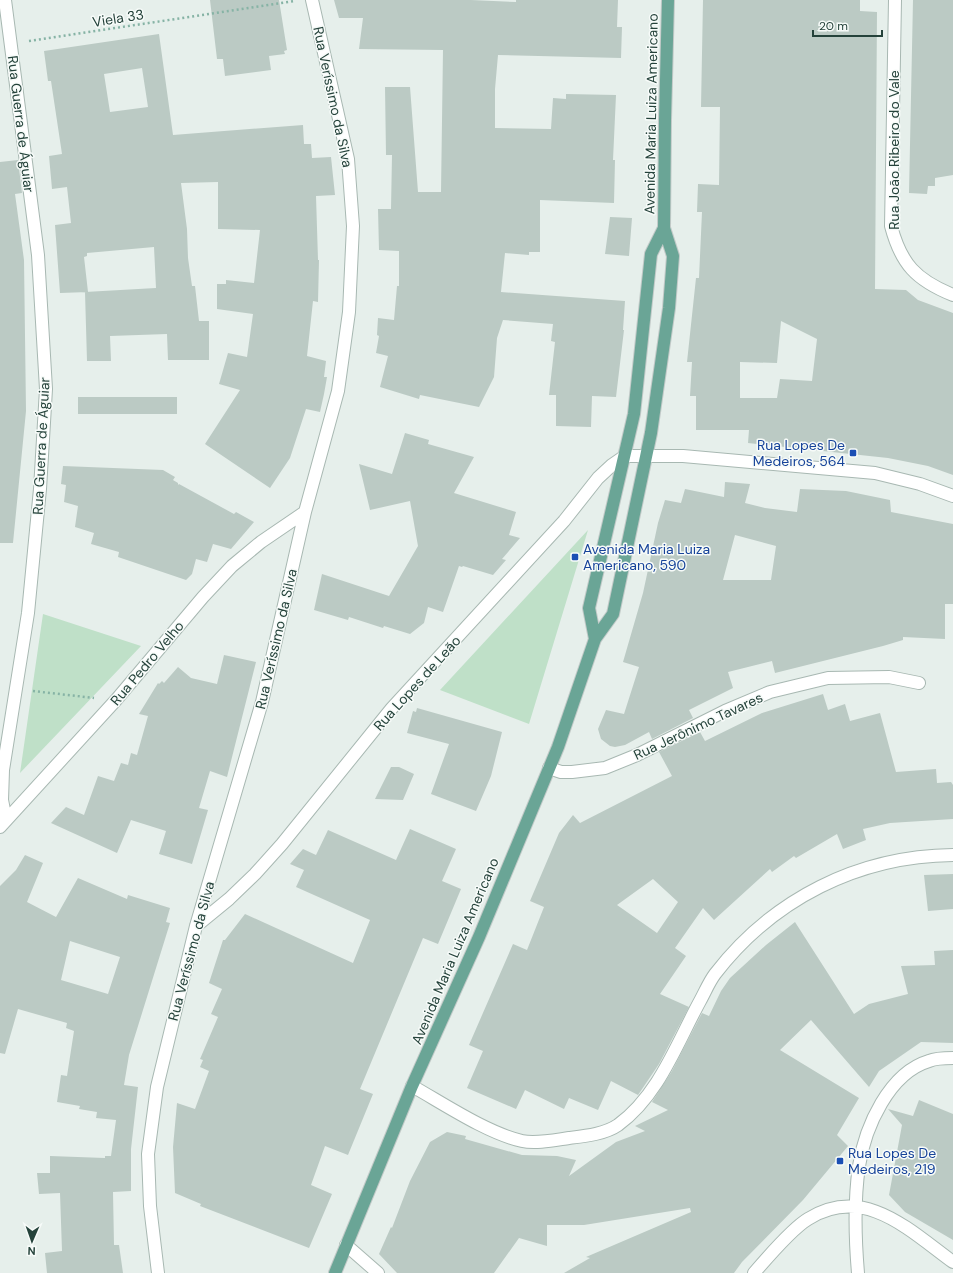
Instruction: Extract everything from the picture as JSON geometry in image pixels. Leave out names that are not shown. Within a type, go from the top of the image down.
[{"type":"main road","name":"Avenida Maria Luiza Americano","points":[[335,1273],[412,1086],[479,937],[549,768],[594,639],[613,614],[646,456],[663,362],[673,256],[664,228],[668,0]]},
{"type":"main road","name":"Avenida Maria Luiza Americano","points":[[594,639],[589,608],[625,456],[636,398],[651,254],[664,228]]},
{"type":"street","name":"Rua Guerra de Águiar","points":[[3,824],[3,770],[28,613],[40,489],[46,389],[38,256],[12,44],[5,0]]},
{"type":"street","name":"Rua Veríssimo da Silva","points":[[158,1273],[150,1206],[148,1154],[157,1087],[196,926],[262,702],[305,512],[338,391],[349,312],[353,226],[348,159],[312,0]]},
{"type":"street","name":"Rua João Ribeiro do Vale","points":[[895,0],[891,226],[896,244],[905,263],[920,278],[953,295]]},
{"type":"street","points":[[625,456],[683,456],[875,473],[920,484],[953,496]]},
{"type":"street","name":"Rua Lopes de Leão","points":[[196,926],[229,899],[255,874],[282,844],[392,708],[559,526],[598,478],[612,465],[625,456]]},
{"type":"street","name":"Rua Pedro Velho","points":[[3,824],[116,700],[203,597],[232,566],[261,542],[305,512]]},
{"type":"street","name":"Rua Jerônimo Tavares","points":[[549,768],[561,772],[605,768],[637,755],[725,711],[770,692],[828,678],[889,677],[919,683]]},
{"type":"street","points":[[412,1086],[481,1125],[523,1141],[549,1140],[592,1135],[617,1126],[638,1107],[661,1076],[714,975],[748,936],[779,910],[828,883],[855,871],[894,860],[953,855]]},
{"type":"street","points":[[858,1273],[856,1205],[859,1165],[866,1138],[882,1101],[896,1083],[912,1069],[929,1060],[953,1058]]},
{"type":"street","points":[[754,1273],[807,1219],[833,1208],[856,1205],[877,1211],[899,1223],[953,1262]]},
{"type":"street","points":[[346,1245],[378,1273]]},
{"type":"path","name":"Viela 33","points":[[12,44],[299,0]]},
{"type":"path","points":[[17,689],[116,700]]},
{"type":"green space","points":[[588,530],[529,724],[440,690]]},
{"type":"green space","points":[[43,614],[141,646],[20,773]]},
{"type":"building","points":[[210,0],[279,0],[287,50],[284,51],[285,54],[269,56],[271,70],[225,76],[223,59],[217,59]]},
{"type":"building","points":[[334,0],[471,0],[516,2],[516,0],[618,0],[617,27],[622,27],[621,58],[498,55],[495,89],[495,128],[551,129],[553,98],[566,99],[566,94],[616,95],[613,160],[615,160],[614,203],[540,200],[540,252],[529,252],[529,255],[505,253],[501,292],[625,301],[624,330],[616,397],[592,396],[591,427],[556,426],[556,395],[549,395],[555,342],[551,341],[553,324],[503,320],[497,338],[494,377],[479,407],[420,395],[419,399],[380,387],[388,356],[376,353],[379,336],[377,335],[378,318],[394,320],[397,286],[399,286],[399,251],[379,250],[378,209],[391,209],[392,155],[386,155],[385,87],[410,87],[418,192],[441,192],[443,50],[359,49],[363,18],[339,18]]},
{"type":"building","points":[[703,0],[860,0],[860,11],[877,12],[875,289],[906,290],[918,300],[953,313],[953,475],[928,466],[888,458],[748,443],[749,430],[696,430],[696,396],[690,396],[692,362],[687,362],[696,278],[699,278],[702,212],[697,212],[698,184],[719,185],[720,107],[701,107]],"holes":[[[781,321],[817,339],[812,381],[780,379],[777,398],[740,398],[740,362],[777,363]]]},
{"type":"building","points":[[913,0],[953,0],[953,175],[935,178],[935,186],[928,186],[927,194],[909,193]]},
{"type":"building","points":[[159,34],[173,135],[303,125],[304,144],[311,144],[312,158],[331,157],[335,195],[316,196],[319,260],[318,302],[313,301],[307,356],[326,361],[324,377],[327,377],[324,394],[320,412],[306,409],[290,458],[270,488],[205,444],[240,390],[219,384],[228,353],[247,357],[253,314],[217,309],[217,284],[226,284],[226,280],[254,283],[260,230],[218,229],[218,182],[181,183],[187,229],[188,258],[192,286],[195,286],[199,321],[209,321],[209,360],[168,360],[167,334],[110,336],[111,361],[87,361],[85,292],[60,293],[55,225],[71,223],[67,187],[52,189],[49,156],[62,154],[51,81],[48,81],[44,51]],"holes":[[[142,68],[148,107],[110,112],[104,74]],[[154,247],[156,288],[88,292],[84,257],[87,256],[87,253]]]},
{"type":"building","points":[[18,160],[22,193],[15,194],[24,260],[26,411],[13,543],[0,543],[0,162]]},
{"type":"building","points":[[610,217],[632,218],[629,256],[605,254]]},
{"type":"building","points":[[78,397],[177,397],[177,414],[78,414]]},
{"type":"building","points":[[405,433],[429,440],[428,444],[474,457],[454,493],[516,512],[509,535],[520,538],[502,559],[506,560],[493,575],[459,566],[443,612],[428,607],[424,623],[410,634],[384,626],[383,628],[349,617],[348,620],[314,610],[322,574],[389,596],[418,546],[410,501],[370,510],[359,464],[392,474]]},
{"type":"building","points":[[63,466],[163,470],[175,477],[173,480],[178,483],[178,485],[179,484],[234,514],[236,512],[254,522],[231,549],[213,544],[207,562],[196,559],[192,574],[186,580],[118,557],[119,552],[91,544],[94,533],[75,527],[78,506],[64,502],[66,485],[61,484]]},
{"type":"building","points":[[725,482],[750,484],[745,503],[765,508],[797,512],[800,489],[846,491],[890,500],[891,512],[953,524],[953,604],[945,604],[945,639],[903,637],[903,640],[883,646],[775,673],[772,661],[728,672],[733,688],[689,710],[693,718],[652,739],[649,732],[625,745],[615,747],[610,746],[601,739],[598,729],[606,710],[624,714],[639,667],[623,662],[643,593],[658,523],[665,500],[681,503],[685,489],[724,497]],"holes":[[[735,535],[776,546],[771,580],[723,580]]]},
{"type":"building","points":[[224,655],[256,662],[227,777],[210,771],[199,808],[208,810],[192,864],[159,854],[166,831],[131,820],[117,853],[51,823],[66,807],[84,815],[98,776],[114,781],[121,763],[128,765],[131,753],[137,755],[148,716],[139,714],[158,683],[159,684],[162,681],[164,683],[178,667],[191,678],[217,684]]},
{"type":"building","points":[[823,694],[828,710],[845,704],[850,721],[880,713],[896,772],[936,769],[937,783],[951,782],[953,785],[953,819],[890,823],[863,829],[866,840],[843,849],[837,834],[796,858],[794,856],[772,872],[770,869],[714,920],[703,908],[675,948],[686,956],[660,994],[689,1007],[659,1064],[638,1095],[611,1081],[598,1110],[569,1098],[564,1109],[525,1090],[516,1109],[467,1088],[483,1051],[469,1045],[513,944],[527,950],[544,907],[530,901],[559,833],[573,815],[580,823],[672,776],[659,752],[700,732],[705,741],[762,713]],"holes":[[[653,879],[678,902],[657,933],[617,905]]]},
{"type":"building","points":[[417,708],[502,732],[491,776],[476,811],[431,794],[449,744],[407,733],[413,711],[416,712]]},
{"type":"building","points":[[391,767],[399,767],[414,774],[403,800],[375,799]]},
{"type":"building","points":[[410,829],[456,849],[442,881],[461,889],[438,944],[423,938],[360,1089],[373,1094],[348,1155],[325,1146],[311,1185],[332,1194],[309,1248],[200,1206],[201,1204],[175,1193],[173,1147],[177,1103],[195,1109],[209,1071],[200,1067],[203,1060],[200,1059],[218,1017],[211,1014],[222,989],[209,983],[223,940],[225,940],[245,914],[353,963],[370,920],[296,887],[304,870],[290,864],[303,849],[316,855],[328,830],[396,860]]},
{"type":"building","points":[[25,855],[43,863],[27,902],[56,917],[78,878],[127,899],[128,895],[170,908],[166,922],[170,923],[129,1055],[124,1085],[138,1087],[131,1149],[131,1191],[113,1192],[114,1245],[119,1245],[123,1273],[47,1273],[45,1253],[62,1251],[60,1193],[39,1194],[37,1173],[50,1173],[50,1156],[105,1158],[105,1156],[111,1156],[116,1120],[96,1118],[97,1112],[79,1109],[80,1106],[57,1102],[61,1075],[67,1076],[74,1031],[66,1028],[67,1023],[18,1009],[5,1054],[0,1053],[0,886],[16,870]],"holes":[[[70,941],[120,957],[108,994],[61,980]]]},
{"type":"building","points":[[953,874],[953,909],[928,911],[924,875]]},
{"type":"building","points":[[795,922],[854,1014],[869,1004],[908,994],[901,966],[935,965],[934,951],[953,950],[953,1043],[921,1042],[879,1071],[869,1087],[811,1020],[780,1050],[859,1098],[837,1135],[848,1146],[803,1200],[742,1262],[734,1273],[564,1273],[590,1258],[586,1257],[691,1212],[690,1208],[584,1225],[547,1225],[547,1246],[519,1238],[494,1273],[397,1273],[379,1254],[391,1227],[392,1228],[410,1181],[430,1142],[447,1132],[466,1136],[465,1139],[522,1155],[557,1156],[576,1160],[569,1176],[616,1142],[645,1131],[635,1126],[668,1110],[652,1102],[672,1071],[702,1013],[709,1016],[721,991],[730,978],[766,945]]},
{"type":"building","points":[[919,1100],[953,1114],[953,1240],[905,1212],[889,1195],[902,1125],[888,1109],[913,1116]]},
{"type":"place","name":"Rua Lopes De Medeiros, 564","points":[[853,453]]},
{"type":"place","name":"Avenida Maria Luiza Americano, 590","points":[[575,557]]},
{"type":"place","name":"Rua Lopes De Medeiros, 219","points":[[840,1161]]}]
